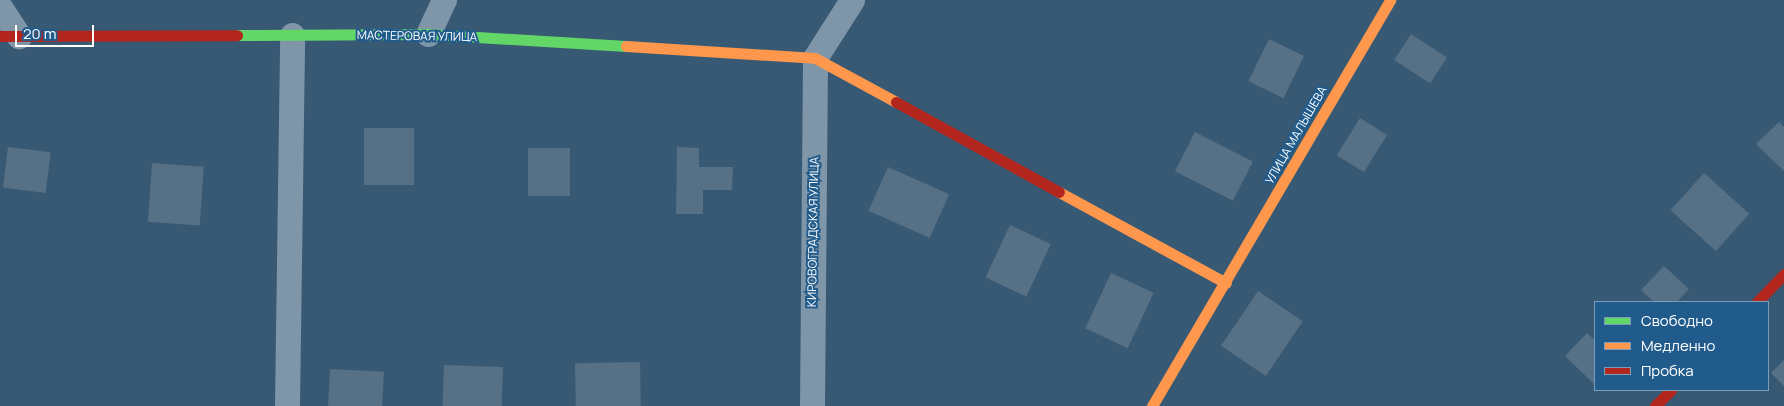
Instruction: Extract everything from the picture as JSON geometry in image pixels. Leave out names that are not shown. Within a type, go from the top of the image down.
[{"type":"street","points":[[428,34],[444,0]]},
{"type":"street","points":[[852,0],[815,58],[1226,283]]},
{"type":"street","name":"УЛИЦА МАЛЫШЕВА","points":[[1152,406],[1226,283],[1390,0]]},
{"type":"street","name":"МАСТЕРОВАЯ УЛИЦА","points":[[0,7],[9,36],[428,34],[815,58]]},
{"type":"street","points":[[287,406],[292,35]]},
{"type":"street","name":"КИРОВОГРАДСКАЯ УЛИЦА","points":[[812,406],[815,58]]},
{"type":"street","points":[[1757,301],[1784,274]]},
{"type":"street","points":[[1655,406],[1670,391]]},
{"type":"building","points":[[1411,34],[1447,57],[1430,83],[1394,60]]},
{"type":"building","points":[[1269,39],[1304,56],[1283,98],[1248,81]]},
{"type":"building","points":[[1360,118],[1387,135],[1364,172],[1337,155]]},
{"type":"building","points":[[1779,122],[1784,127],[1784,171],[1756,144]]},
{"type":"building","points":[[364,128],[414,128],[414,185],[364,185]]},
{"type":"building","points":[[1195,132],[1253,162],[1233,201],[1175,171]]},
{"type":"building","points":[[8,147],[51,152],[46,193],[3,188]]},
{"type":"building","points":[[677,147],[699,148],[699,167],[733,167],[732,190],[703,190],[703,214],[676,214]]},
{"type":"building","points":[[528,148],[570,148],[570,196],[528,196]]},
{"type":"building","points":[[152,163],[204,167],[200,225],[148,222]]},
{"type":"building","points":[[888,167],[949,194],[930,238],[868,211]]},
{"type":"building","points":[[1704,173],[1749,214],[1716,251],[1671,210]]},
{"type":"building","points":[[1010,225],[1051,244],[1026,297],[985,278]]},
{"type":"building","points":[[1664,266],[1689,289],[1678,301],[1653,301],[1641,290]]},
{"type":"building","points":[[1111,273],[1154,293],[1128,348],[1085,328]]},
{"type":"building","points":[[1258,291],[1303,321],[1266,376],[1221,346]]},
{"type":"building","points":[[1587,333],[1594,339],[1594,384],[1565,356]]},
{"type":"building","points":[[1784,360],[1784,386],[1771,373]]},
{"type":"building","points":[[640,362],[641,406],[576,406],[575,363]]},
{"type":"building","points":[[444,365],[503,367],[502,406],[443,406]]},
{"type":"building","points":[[330,369],[384,372],[382,406],[328,406]]},
{"type":"traffic: fast","points":[[237,35],[428,34],[626,46]]},
{"type":"traffic: slow","points":[[1152,406],[1390,0]]},
{"type":"traffic: slow","points":[[626,46],[815,58],[896,102]]},
{"type":"traffic: slow","points":[[1059,192],[1226,283]]},
{"type":"traffic: jam","points":[[0,36],[237,35]]},
{"type":"traffic: jam","points":[[896,102],[1059,192]]},
{"type":"traffic: jam","points":[[1758,301],[1784,274]]},
{"type":"traffic: jam","points":[[1655,406],[1670,391]]}]
